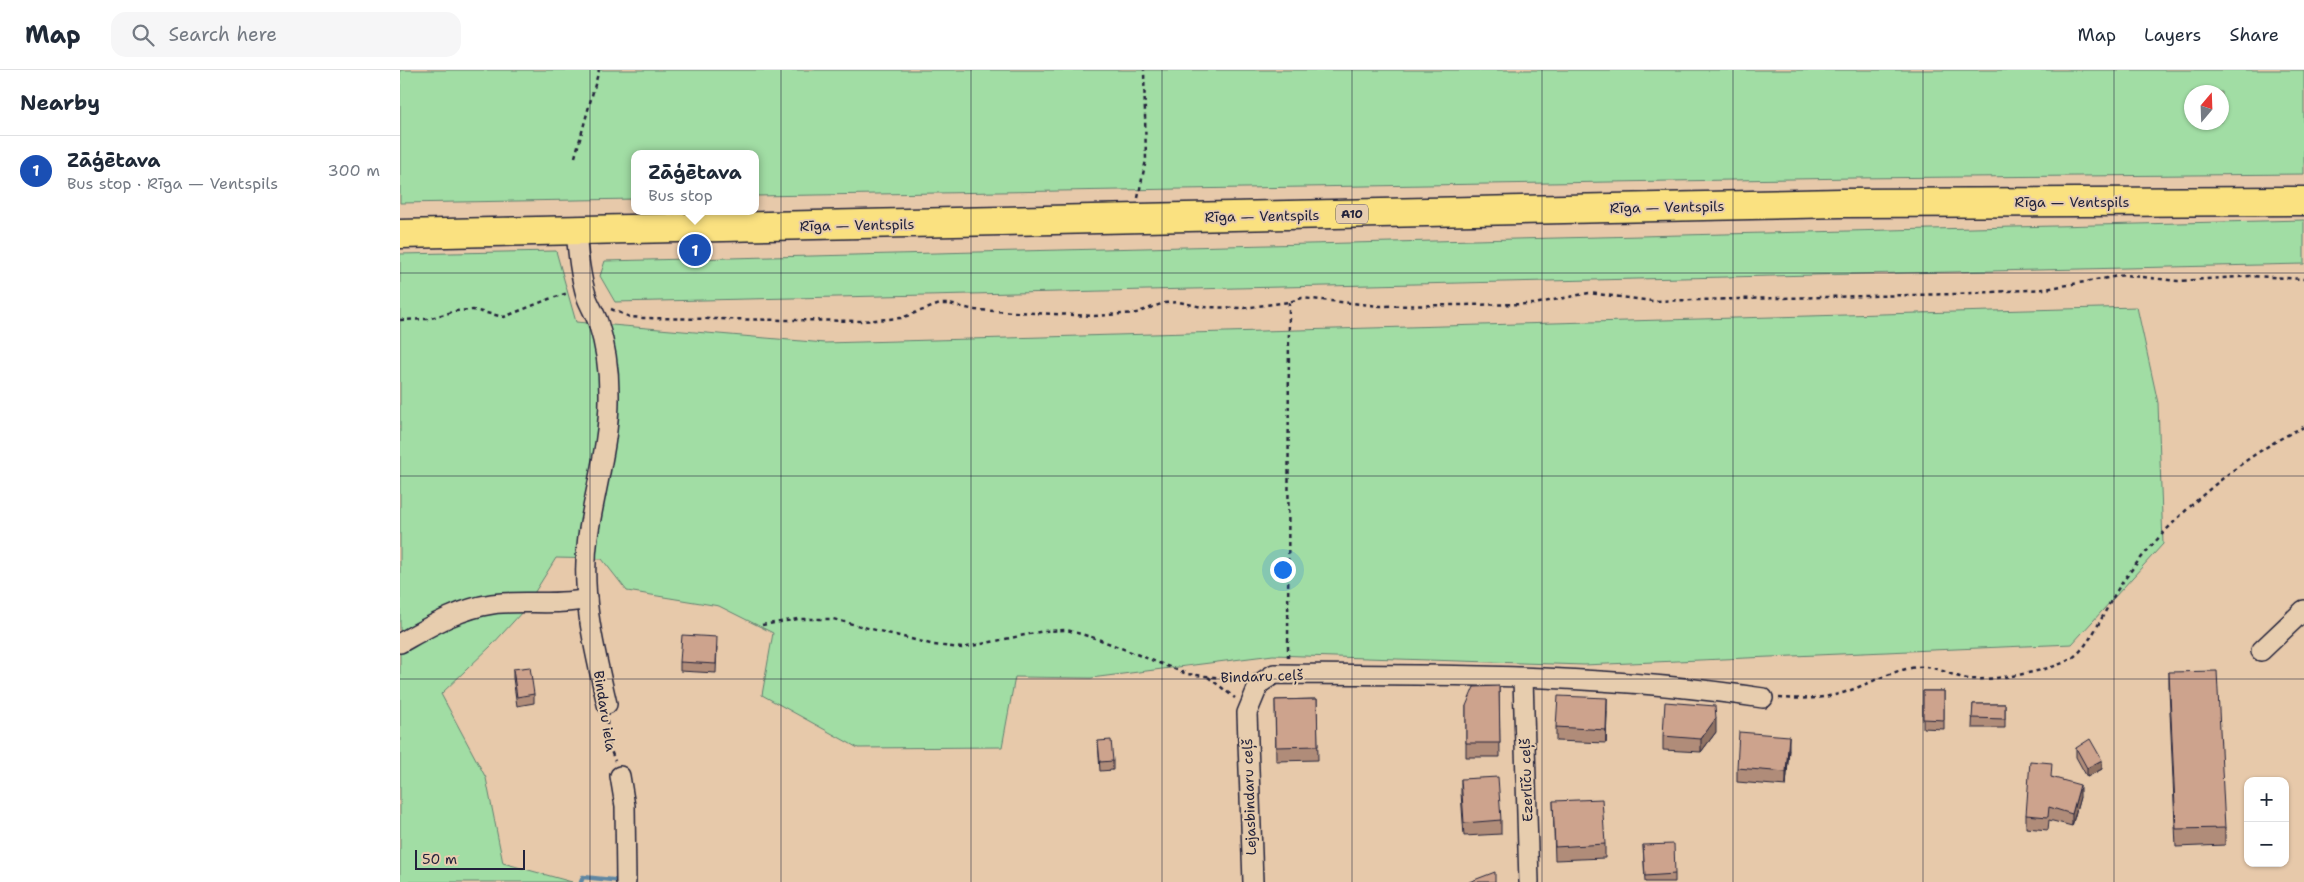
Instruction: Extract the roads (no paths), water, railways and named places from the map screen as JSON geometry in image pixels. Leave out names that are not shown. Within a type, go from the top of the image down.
[{"type":"highway","name":"Rīga — Ventspils","points":[[400,234],[1841,203],[2304,200]]},
{"type":"street","name":"Bindaru iela","points":[[576,231],[579,264],[587,298],[598,322],[609,392],[605,444],[588,536],[585,572],[588,617],[607,704]]},
{"type":"street","points":[[400,643],[447,617],[490,604],[541,601],[569,603],[588,599]]},
{"type":"street","points":[[2261,651],[2304,610]]},
{"type":"street","name":"Bindaru ceļš","points":[[1281,674],[1367,674],[1610,681],[1712,690],[1763,698]]},
{"type":"street","name":"Lejasbindaru ceļš","points":[[1253,882],[1247,713],[1259,684],[1281,674]]},
{"type":"street","name":"Ezerlīču ceļš","points":[[1523,678],[1528,882]]},
{"type":"street","points":[[620,776],[624,806],[626,882]]},
{"type":"waterway","points":[[581,882],[583,877],[622,881]]},
{"type":"place","name":"Zāģētava","points":[[695,250]]}]
